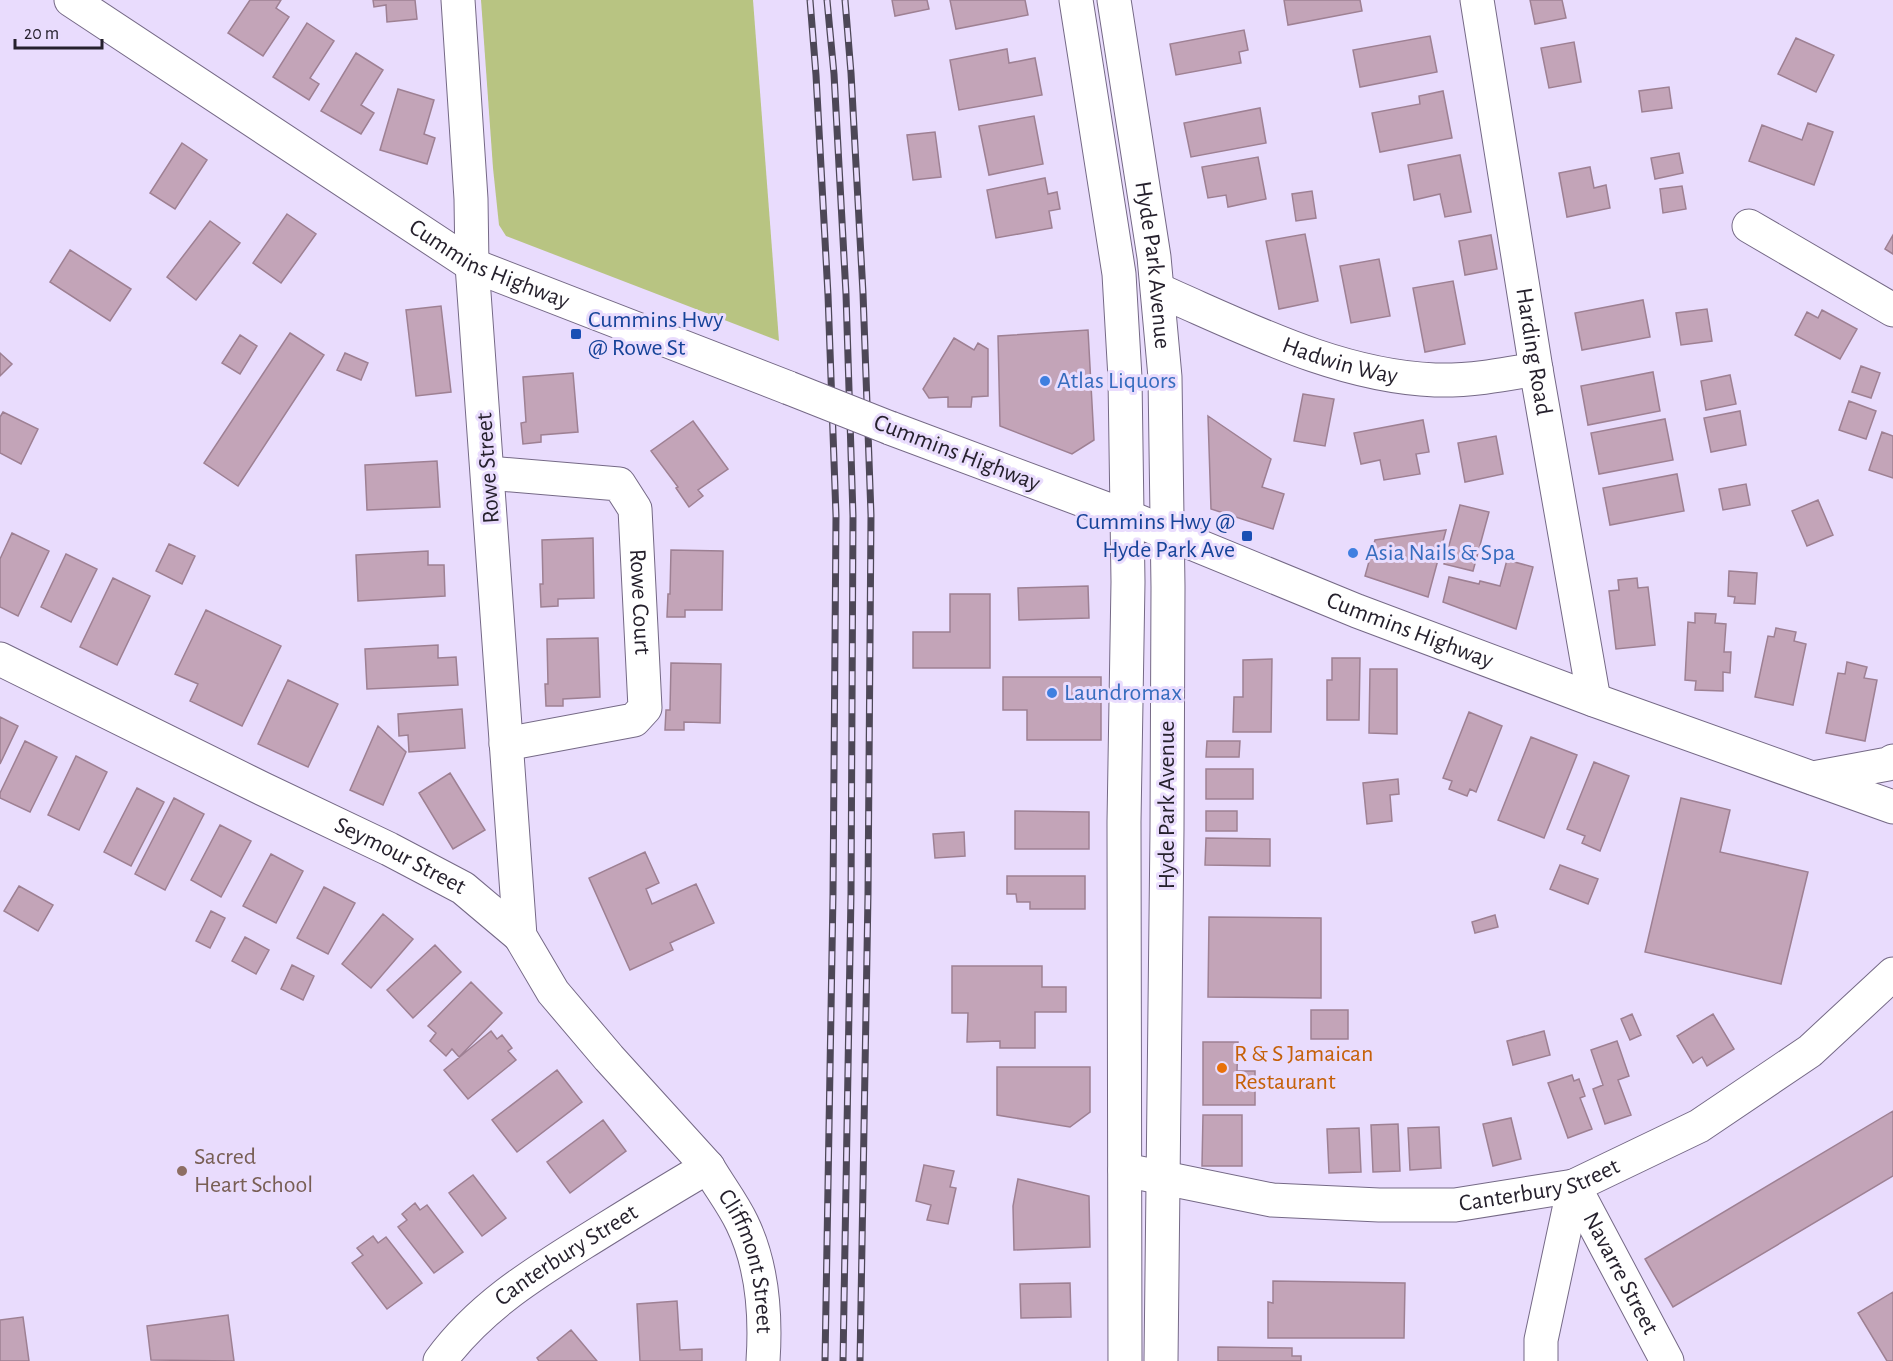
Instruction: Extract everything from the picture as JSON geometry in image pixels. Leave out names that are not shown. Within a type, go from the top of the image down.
[{"type":"street","name":"Cummins Highway","points":[[71,0],[472,265],[890,428],[1128,517],[1346,606],[1594,700],[1893,807]]},
{"type":"street","name":"Rowe Street","points":[[458,0],[471,199],[472,265],[520,936]]},
{"type":"street","name":"Hyde Park Avenue","points":[[1076,0],[1119,274],[1128,517],[1124,822],[1125,1361]]},
{"type":"street","name":"Hyde Park Avenue","points":[[1114,0],[1158,290],[1165,377],[1167,533],[1161,1361]]},
{"type":"street","name":"Harding Road","points":[[1477,0],[1536,369],[1594,700]]},
{"type":"street","points":[[1749,226],[1893,310]]},
{"type":"street","name":"Hadwin Way","points":[[1158,290],[1305,352],[1378,374],[1435,380],[1467,380],[1536,369]]},
{"type":"street","name":"Rowe Court","points":[[488,473],[619,484],[635,509],[645,708],[634,720],[506,744]]},
{"type":"street","name":"Seymour Street","points":[[0,659],[389,849],[463,888],[520,936],[553,992],[609,1058],[708,1167]]},
{"type":"street","points":[[1812,778],[1888,764],[1893,761]]},
{"type":"street","name":"Canterbury Street","points":[[1125,1170],[1272,1200],[1379,1205],[1455,1205],[1574,1186],[1700,1126],[1810,1051],[1893,974]]},
{"type":"street","name":"Canterbury Street","points":[[440,1361],[468,1327],[504,1296],[543,1268],[708,1167]]},
{"type":"street","name":"Cliffmont Street","points":[[708,1167],[742,1223],[752,1247],[763,1312],[763,1361]]},
{"type":"street","points":[[1541,1361],[1541,1340],[1574,1186]]},
{"type":"street","name":"Navarre Street","points":[[1574,1186],[1667,1361]]},
{"type":"green space","points":[[481,0],[753,0],[779,341],[506,236],[499,225]]},
{"type":"building","points":[[250,0],[281,0],[276,8],[289,17],[263,56],[228,33]]},
{"type":"building","points":[[373,0],[415,0],[417,19],[387,22],[386,5],[374,7]]},
{"type":"building","points":[[892,0],[927,0],[929,9],[895,16]]},
{"type":"building","points":[[950,0],[1025,0],[1028,15],[956,29]]},
{"type":"building","points":[[1284,0],[1360,0],[1362,11],[1288,25]]},
{"type":"building","points":[[1530,0],[1562,0],[1566,18],[1535,24]]},
{"type":"building","points":[[307,23],[334,41],[310,78],[319,84],[309,100],[273,77]]},
{"type":"building","points":[[1244,30],[1248,50],[1239,52],[1241,63],[1176,75],[1170,44]]},
{"type":"building","points":[[1430,36],[1437,72],[1360,87],[1353,50]]},
{"type":"building","points":[[1796,38],[1834,55],[1816,92],[1778,74]]},
{"type":"building","points":[[1574,42],[1581,82],[1549,88],[1541,48]]},
{"type":"building","points":[[1007,49],[1009,63],[1035,58],[1042,95],[959,110],[950,60]]},
{"type":"building","points":[[356,53],[383,70],[361,105],[374,113],[361,134],[321,111]]},
{"type":"building","points":[[1669,87],[1672,108],[1642,112],[1639,91]]},
{"type":"building","points":[[398,89],[434,100],[424,134],[435,138],[427,164],[380,150]]},
{"type":"building","points":[[1443,91],[1452,138],[1380,152],[1372,113],[1420,104],[1419,96]]},
{"type":"building","points":[[1260,108],[1266,143],[1191,157],[1184,123]]},
{"type":"building","points":[[1034,116],[1043,164],[989,175],[979,126]]},
{"type":"building","points":[[1808,123],[1833,132],[1814,185],[1749,161],[1762,125],[1802,140]]},
{"type":"building","points":[[935,132],[941,177],[913,180],[907,135]]},
{"type":"building","points":[[182,143],[207,160],[175,209],[150,193]]},
{"type":"building","points":[[1679,153],[1683,173],[1655,179],[1651,158]]},
{"type":"building","points":[[1460,155],[1471,212],[1445,217],[1440,194],[1414,200],[1408,165]]},
{"type":"building","points":[[1258,157],[1266,199],[1228,207],[1226,195],[1208,198],[1202,167]]},
{"type":"building","points":[[1590,167],[1594,188],[1606,185],[1610,208],[1567,217],[1559,173]]},
{"type":"building","points":[[1045,178],[1048,194],[1057,192],[1060,209],[1049,211],[1052,228],[996,238],[987,190]]},
{"type":"building","points":[[1682,186],[1686,209],[1663,213],[1660,189]]},
{"type":"building","points":[[1312,191],[1316,218],[1296,221],[1292,194]]},
{"type":"building","points":[[287,214],[316,234],[281,283],[253,263]]},
{"type":"building","points":[[210,221],[240,243],[196,300],[167,277]]},
{"type":"building","points":[[1305,234],[1318,301],[1279,309],[1266,241]]},
{"type":"building","points":[[1491,235],[1497,269],[1465,275],[1459,241]]},
{"type":"building","points":[[1893,235],[1893,254],[1885,249]]},
{"type":"building","points":[[70,250],[131,289],[110,321],[50,282]]},
{"type":"building","points":[[1379,259],[1390,316],[1351,323],[1340,266]]},
{"type":"building","points":[[1453,281],[1465,344],[1425,352],[1413,288]]},
{"type":"building","points":[[1643,300],[1650,337],[1582,350],[1575,313]]},
{"type":"building","points":[[441,306],[451,392],[416,396],[406,310]]},
{"type":"building","points":[[1707,309],[1712,341],[1681,345],[1676,313]]},
{"type":"building","points":[[1822,310],[1857,329],[1840,359],[1795,335],[1807,312],[1818,318]]},
{"type":"building","name":"Atlas Liquors","points":[[1088,330],[1094,440],[1072,454],[1000,426],[998,336]]},
{"type":"building","points":[[290,333],[324,355],[238,486],[204,463]]},
{"type":"building","points":[[240,335],[257,346],[240,374],[222,363]]},
{"type":"building","points":[[954,338],[974,350],[978,343],[988,349],[988,396],[972,397],[971,407],[948,407],[948,397],[929,398],[923,389]]},
{"type":"building","points":[[0,353],[12,364],[0,376]]},
{"type":"building","points":[[345,353],[368,363],[361,380],[337,370]]},
{"type":"building","points":[[1861,366],[1880,373],[1871,398],[1852,392]]},
{"type":"building","points":[[1653,372],[1660,411],[1588,425],[1581,386]]},
{"type":"building","points":[[573,373],[578,432],[541,435],[541,442],[523,444],[521,423],[526,422],[523,377]]},
{"type":"building","points":[[1730,375],[1736,404],[1706,410],[1701,381]]},
{"type":"building","points":[[1303,394],[1334,399],[1325,446],[1294,441]]},
{"type":"building","points":[[1849,401],[1876,411],[1866,439],[1839,430]]},
{"type":"building","points":[[1740,411],[1746,445],[1711,452],[1704,418]]},
{"type":"building","points":[[3,412],[38,429],[21,464],[0,453],[0,417]]},
{"type":"building","points":[[1208,416],[1271,459],[1262,487],[1284,494],[1273,529],[1211,509]]},
{"type":"building","points":[[1665,419],[1673,460],[1599,474],[1591,433]]},
{"type":"building","points":[[1423,420],[1429,452],[1416,454],[1420,474],[1384,480],[1380,460],[1361,464],[1354,433]]},
{"type":"building","points":[[693,421],[728,469],[698,490],[703,496],[689,507],[676,488],[678,487],[651,451]]},
{"type":"building","points":[[1882,432],[1893,436],[1893,478],[1869,470]]},
{"type":"building","points":[[1496,436],[1503,474],[1465,482],[1458,443]]},
{"type":"building","points":[[437,461],[440,507],[367,510],[365,465]]},
{"type":"building","points":[[1677,474],[1684,511],[1610,525],[1603,488]]},
{"type":"building","points":[[1746,484],[1750,505],[1723,510],[1719,489]]},
{"type":"building","points":[[1818,500],[1833,535],[1807,546],[1792,511]]},
{"type":"building","points":[[1460,505],[1489,512],[1473,571],[1444,564]]},
{"type":"building","points":[[1446,530],[1428,597],[1365,576],[1375,540]]},
{"type":"building","points":[[12,533],[49,551],[18,616],[0,607],[0,559]]},
{"type":"building","points":[[593,538],[594,598],[558,599],[558,606],[541,607],[542,540]]},
{"type":"building","points":[[169,544],[195,556],[182,584],[156,571]]},
{"type":"building","points":[[671,550],[723,551],[722,610],[685,610],[685,617],[667,617]]},
{"type":"building","points":[[428,551],[428,565],[444,565],[445,596],[358,601],[356,555]]},
{"type":"building","points":[[66,554],[97,569],[71,622],[41,607]]},
{"type":"building","points":[[1507,560],[1533,567],[1516,629],[1443,602],[1449,577],[1500,586]]},
{"type":"building","points":[[1729,571],[1757,573],[1755,604],[1734,603],[1735,597],[1728,596]]},
{"type":"building","points":[[113,578],[150,596],[117,665],[80,647]]},
{"type":"building","points":[[1637,578],[1638,588],[1648,587],[1655,645],[1616,649],[1609,591],[1619,590],[1618,580]]},
{"type":"building","points":[[1088,586],[1089,618],[1019,620],[1018,588]]},
{"type":"building","points":[[950,594],[990,594],[990,668],[913,668],[913,632],[950,632]]},
{"type":"building","points":[[206,610],[281,646],[242,726],[190,701],[198,684],[175,674]]},
{"type":"building","points":[[1695,613],[1716,614],[1715,623],[1726,624],[1724,652],[1731,652],[1730,673],[1723,672],[1723,691],[1695,690],[1696,681],[1685,680],[1688,622],[1695,623]]},
{"type":"building","points":[[1776,628],[1796,632],[1794,641],[1806,644],[1793,705],[1755,697],[1768,636],[1774,637]]},
{"type":"building","points":[[598,638],[600,697],[563,699],[563,706],[546,706],[547,639]]},
{"type":"building","points":[[438,645],[438,658],[456,657],[458,685],[367,689],[365,649]]},
{"type":"building","points":[[1332,658],[1360,658],[1359,720],[1327,720],[1327,680],[1332,680]]},
{"type":"building","points":[[1272,659],[1271,732],[1233,732],[1234,697],[1243,697],[1243,660]]},
{"type":"building","points":[[1847,662],[1867,667],[1864,678],[1877,680],[1865,741],[1826,733],[1838,673],[1845,674]]},
{"type":"building","points":[[671,663],[721,664],[720,723],[684,722],[684,730],[665,730],[666,710],[670,710]]},
{"type":"building","points":[[1370,669],[1397,669],[1397,734],[1369,733]]},
{"type":"building","name":"Laundromax","points":[[1003,677],[1101,677],[1101,740],[1027,740],[1027,710],[1003,710]]},
{"type":"building","points":[[288,680],[338,704],[308,767],[258,744]]},
{"type":"building","points":[[462,709],[465,748],[409,752],[408,735],[399,736],[398,714]]},
{"type":"building","points":[[1469,712],[1502,726],[1476,792],[1470,789],[1467,796],[1449,789],[1452,781],[1443,778]]},
{"type":"building","points":[[0,717],[18,726],[0,764]]},
{"type":"building","points":[[378,726],[406,752],[383,805],[350,790]]},
{"type":"building","points":[[1531,737],[1577,755],[1544,838],[1498,820]]},
{"type":"building","points":[[25,741],[57,757],[30,812],[0,798],[0,793]]},
{"type":"building","points":[[1207,741],[1240,741],[1239,757],[1206,757]]},
{"type":"building","points":[[76,756],[107,772],[79,830],[48,815]]},
{"type":"building","points":[[1594,762],[1629,776],[1600,851],[1582,843],[1585,836],[1567,829]]},
{"type":"building","points":[[1206,769],[1253,769],[1253,799],[1206,799]]},
{"type":"building","points":[[450,773],[485,830],[453,849],[419,793]]},
{"type":"building","points":[[1398,779],[1399,794],[1390,795],[1392,821],[1367,824],[1363,783]]},
{"type":"building","points":[[137,788],[164,802],[131,866],[104,852]]},
{"type":"building","points":[[174,798],[204,814],[165,890],[135,874]]},
{"type":"building","points":[[1681,798],[1730,810],[1720,852],[1808,872],[1781,984],[1645,952]]},
{"type":"building","points":[[1015,811],[1089,812],[1089,849],[1015,849]]},
{"type":"building","points":[[1206,811],[1237,811],[1237,831],[1206,831]]},
{"type":"building","points":[[220,825],[251,841],[221,897],[191,880]]},
{"type":"building","points":[[964,832],[965,856],[935,858],[933,834]]},
{"type":"building","points":[[1206,838],[1270,839],[1270,866],[1205,865]]},
{"type":"building","points":[[645,852],[659,883],[646,889],[652,904],[696,884],[714,923],[670,943],[673,950],[630,970],[589,878]]},
{"type":"building","points":[[271,854],[303,871],[276,923],[243,906]]},
{"type":"building","points":[[1560,865],[1598,879],[1588,904],[1550,889]]},
{"type":"building","points":[[1007,876],[1085,876],[1085,909],[1030,909],[1030,902],[1017,902],[1016,894],[1007,894]]},
{"type":"building","points":[[19,886],[53,905],[38,931],[4,911]]},
{"type":"building","points":[[324,887],[355,903],[328,954],[297,938]]},
{"type":"building","points":[[211,911],[225,918],[210,948],[196,941]]},
{"type":"building","points":[[383,914],[413,939],[371,988],[342,964]]},
{"type":"building","points":[[1495,915],[1498,927],[1475,933],[1472,922]]},
{"type":"building","points":[[1209,917],[1321,918],[1321,998],[1208,997]]},
{"type":"building","points":[[245,937],[269,950],[256,974],[232,961]]},
{"type":"building","points":[[435,945],[461,972],[413,1018],[387,990]]},
{"type":"building","points":[[292,965],[314,976],[303,1000],[281,989]]},
{"type":"building","points":[[952,966],[1042,966],[1042,987],[1066,987],[1066,1012],[1035,1012],[1035,1048],[1000,1048],[1000,1041],[967,1042],[968,1013],[952,1013]]},
{"type":"building","points":[[471,982],[502,1013],[459,1057],[452,1049],[446,1056],[430,1041],[436,1033],[428,1026]]},
{"type":"building","points":[[1311,1010],[1348,1010],[1348,1039],[1311,1039]]},
{"type":"building","points":[[1632,1014],[1641,1035],[1630,1040],[1621,1019]]},
{"type":"building","points":[[1713,1014],[1734,1049],[1707,1066],[1702,1057],[1693,1063],[1677,1036]]},
{"type":"building","points":[[491,1031],[497,1039],[502,1035],[512,1048],[508,1051],[516,1060],[468,1099],[444,1070]]},
{"type":"building","points":[[1544,1031],[1550,1055],[1513,1065],[1507,1041]]},
{"type":"building","points":[[1617,1041],[1629,1076],[1618,1080],[1631,1115],[1605,1124],[1593,1089],[1603,1085],[1591,1050]]},
{"type":"building","points":[[1203,1042],[1238,1042],[1237,1071],[1255,1071],[1255,1105],[1203,1105]]},
{"type":"building","points":[[997,1067],[1090,1067],[1090,1112],[1070,1127],[997,1115]]},
{"type":"building","points":[[557,1070],[582,1102],[517,1152],[492,1120]]},
{"type":"building","points":[[1572,1075],[1574,1081],[1579,1079],[1585,1096],[1580,1098],[1592,1129],[1568,1138],[1548,1083]]},
{"type":"building","points":[[1893,1111],[1893,1176],[1673,1307],[1645,1259]]},
{"type":"building","points":[[1203,1115],[1242,1115],[1242,1166],[1202,1166]]},
{"type":"building","points":[[1511,1118],[1521,1159],[1493,1166],[1483,1124]]},
{"type":"building","points":[[603,1120],[626,1151],[570,1193],[547,1162]]},
{"type":"building","points":[[1398,1124],[1400,1171],[1373,1172],[1371,1125]]},
{"type":"building","points":[[1439,1127],[1441,1168],[1410,1170],[1408,1128]]},
{"type":"building","points":[[1359,1128],[1361,1172],[1329,1173],[1327,1129]]},
{"type":"building","points":[[924,1165],[954,1171],[950,1187],[956,1188],[948,1224],[927,1220],[931,1205],[916,1201]]},
{"type":"building","points":[[473,1175],[506,1218],[482,1236],[449,1193]]},
{"type":"building","points":[[1018,1179],[1089,1196],[1090,1247],[1014,1250],[1013,1206]]},
{"type":"building","points":[[415,1203],[420,1210],[427,1205],[463,1252],[434,1273],[398,1227],[407,1220],[402,1214]]},
{"type":"building","points":[[373,1236],[378,1243],[386,1237],[422,1283],[387,1309],[352,1263],[363,1255],[357,1248]]},
{"type":"building","points":[[1273,1281],[1405,1283],[1404,1338],[1268,1338],[1268,1302],[1273,1303]]},
{"type":"building","points":[[1070,1283],[1071,1317],[1021,1318],[1020,1284]]},
{"type":"building","points":[[1893,1292],[1893,1361],[1887,1361],[1858,1313]]},
{"type":"building","points":[[677,1301],[680,1350],[702,1349],[702,1361],[640,1361],[637,1304]]},
{"type":"building","points":[[228,1315],[234,1361],[151,1360],[147,1326]]},
{"type":"building","points":[[23,1317],[29,1361],[0,1361],[0,1320]]},
{"type":"building","points":[[571,1330],[597,1361],[539,1361],[537,1358]]},
{"type":"building","points":[[1218,1347],[1292,1348],[1292,1356],[1301,1356],[1301,1361],[1218,1361]]},
{"type":"railway","points":[[810,0],[828,295],[836,516],[833,894],[825,1361]]},
{"type":"railway","points":[[827,0],[834,74],[846,294],[853,516],[851,894],[843,1361]]},
{"type":"railway","points":[[845,0],[863,293],[871,515],[868,894],[860,1361]]},
{"type":"place","name":"Cummins Hwy @ Rowe St","points":[[576,334]]},
{"type":"place","name":"Atlas Liquors","points":[[1045,381]]},
{"type":"place","name":"Cummins Hwy @ Hyde Park Ave","points":[[1247,536]]},
{"type":"place","name":"Asia Nails & Spa","points":[[1353,553]]},
{"type":"place","name":"Laundromax","points":[[1052,693]]},
{"type":"place","name":"R & S Jamaican Restaurant","points":[[1222,1068]]},
{"type":"place","name":"Sacred Heart School","points":[[182,1171]]}]
